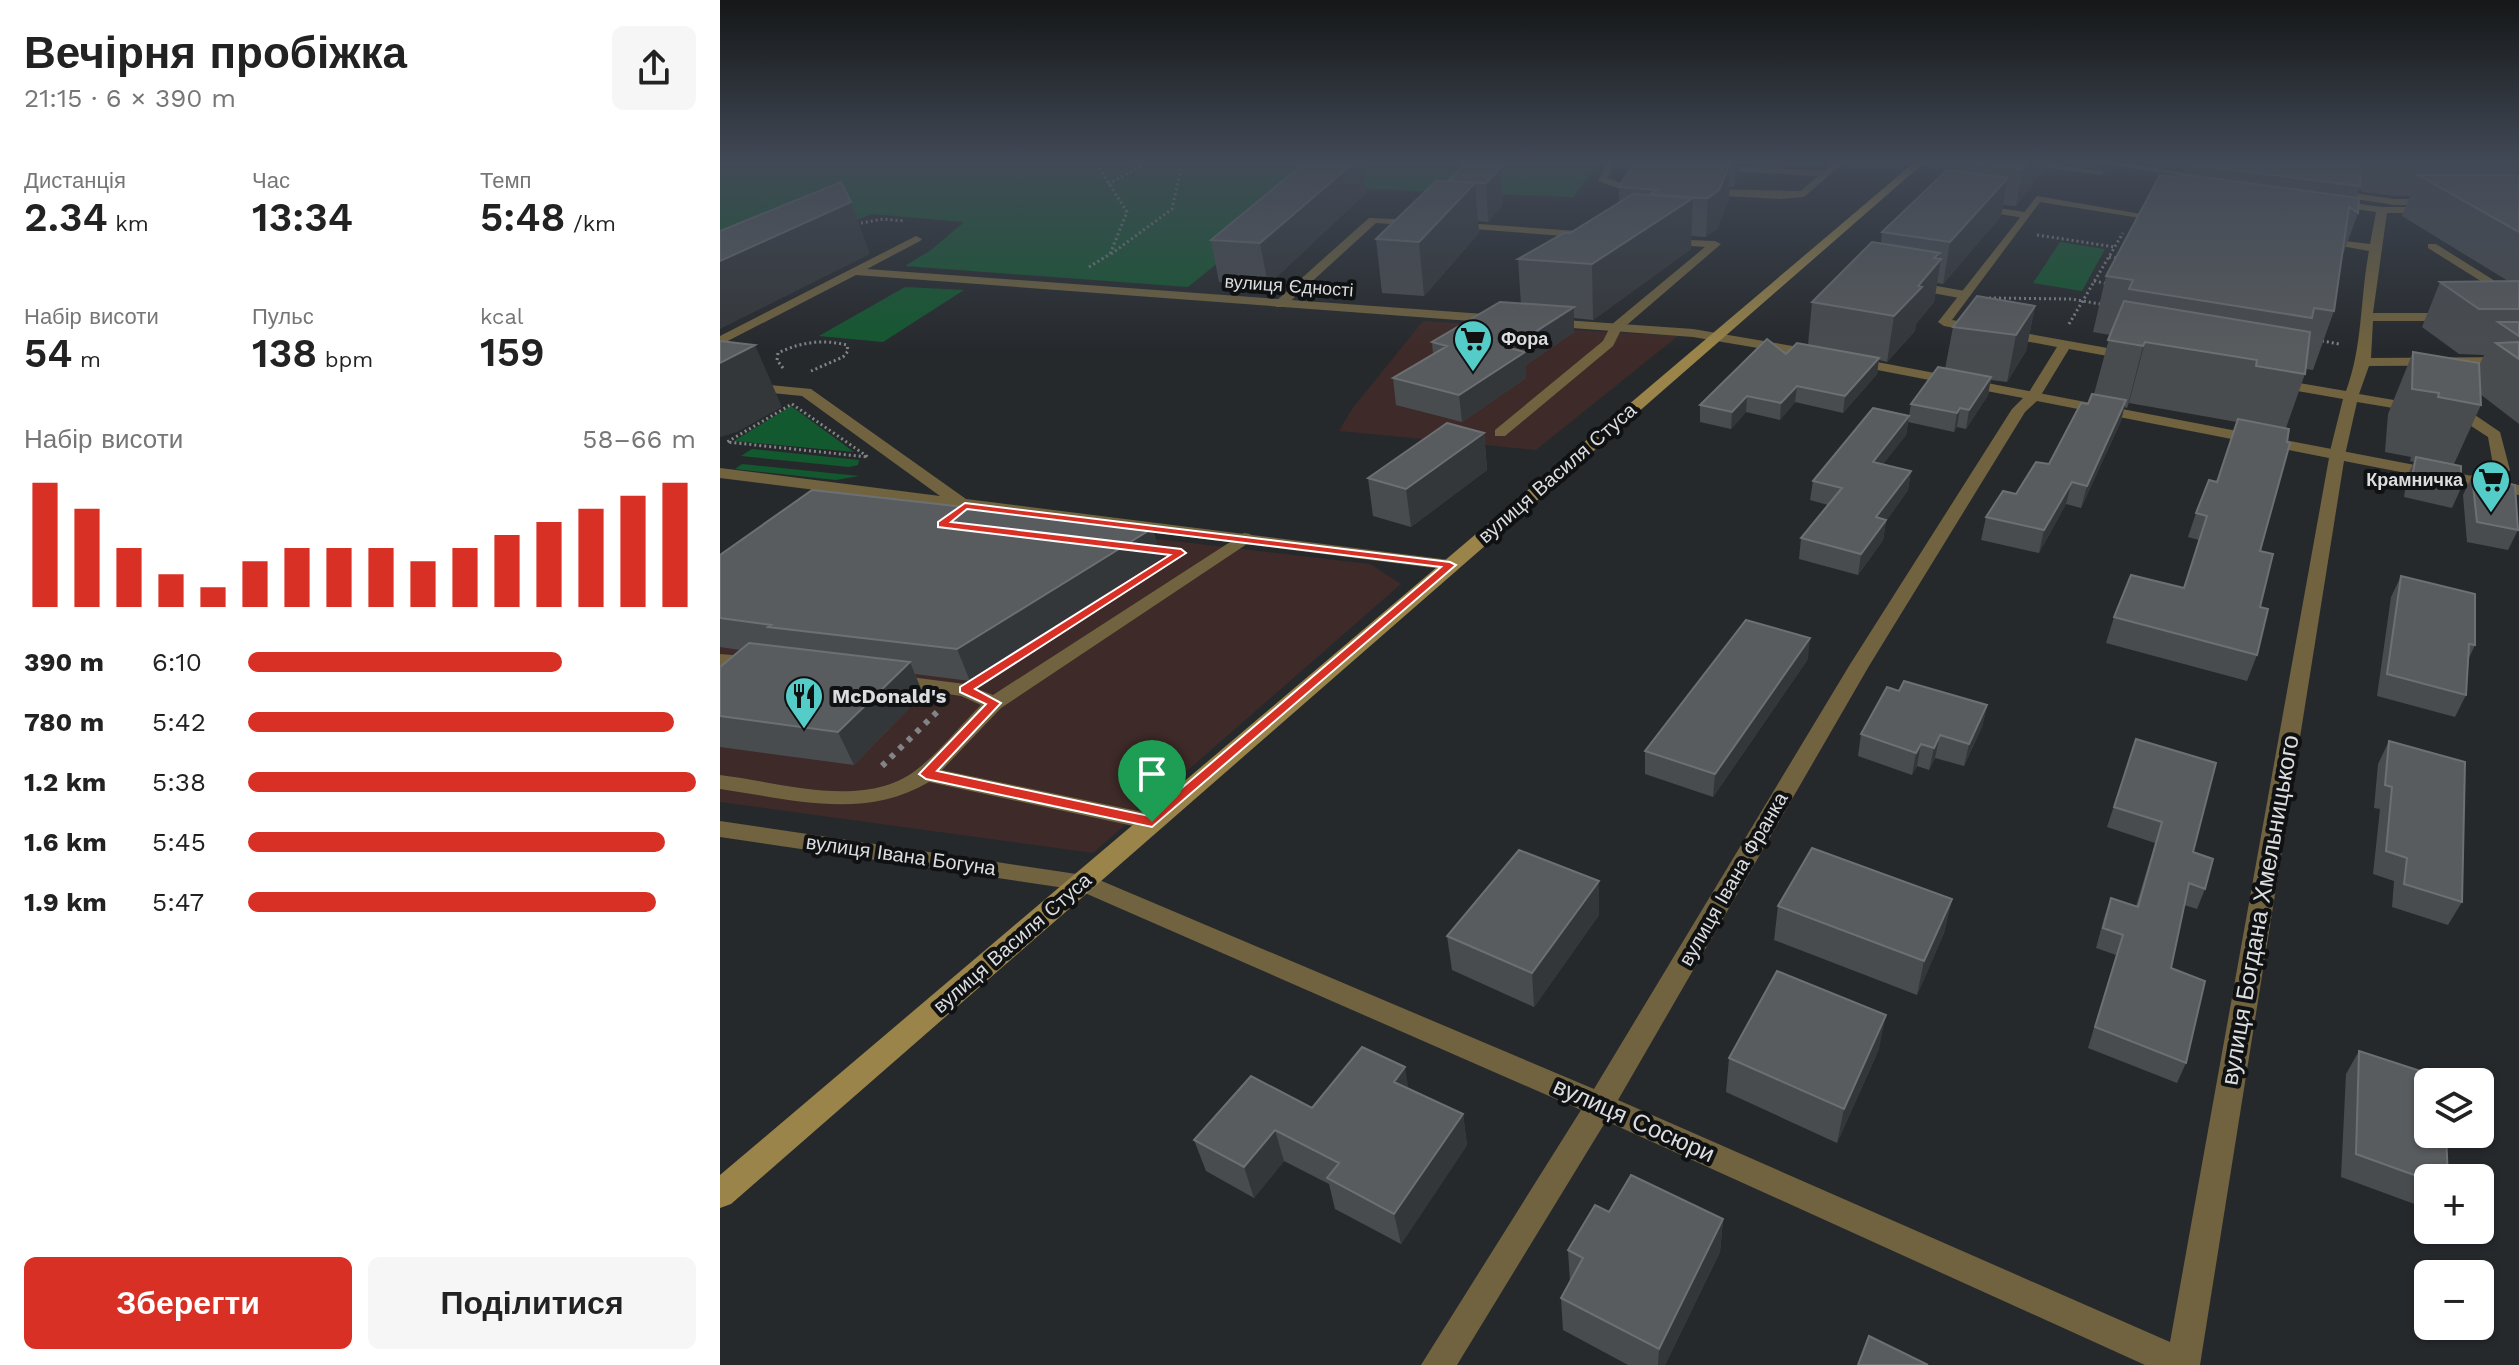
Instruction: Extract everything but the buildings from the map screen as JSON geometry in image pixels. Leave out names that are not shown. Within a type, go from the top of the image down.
[{"type":"main road","name":"вулиця Василя Стуса","points":[[720,1194],[1847,224]]},
{"type":"street","points":[[1280,304],[1369,224]]},
{"type":"street","points":[[1424,224],[1606,237]]},
{"type":"street","points":[[2018,224],[1944,322],[2064,338],[2140,358]]},
{"type":"street","name":"вулиця Богдана Хмельницького","points":[[2183,1365],[2337,455],[2364,355],[2373,248],[2379,224]]},
{"type":"street","points":[[720,341],[858,272],[916,239]]},
{"type":"street","points":[[1500,433],[1608,343],[1616,328],[1715,244],[1653,240]]},
{"type":"street","points":[[2314,240],[2373,248]]},
{"type":"street","points":[[2432,246],[2519,301]]},
{"type":"street","name":"вулиця Єдності","points":[[858,272],[1510,320]]},
{"type":"street","points":[[1900,283],[1965,295]]},
{"type":"street","points":[[2367,317],[2458,317]]},
{"type":"street","points":[[1540,322],[1716,336],[2519,490]]},
{"type":"street","points":[[1794,350],[1809,333]]},
{"type":"street","name":"вулиця Івана Франка","points":[[1438,1365],[1600,1105],[1859,666],[2019,409],[2033,397],[2064,338]]},
{"type":"street","points":[[2364,355],[2519,361]]},
{"type":"street","points":[[2260,380],[2470,418],[2495,435],[2502,470]]},
{"type":"street","points":[[720,384],[806,392],[965,506]]},
{"type":"street","points":[[720,473],[1450,565]]},
{"type":"street","points":[[720,782],[851,798],[881,795],[902,788],[926,774],[994,703],[1244,538]]},
{"type":"street","points":[[720,660],[771,665]]},
{"type":"street","points":[[875,678],[965,690],[994,703]]},
{"type":"street","points":[[926,774],[1152,822]]},
{"type":"street","name":"вулиця Івана Богуна","points":[[720,829],[1082,882]]},
{"type":"street","name":"вулиця Сосюри","points":[[1082,882],[1600,1105],[2183,1365]]},
{"type":"path","points":[[843,229],[855,224]]},
{"type":"path","points":[[1110,254],[1122,224]]},
{"type":"path","points":[[1053,288],[1110,254],[1152,224]]},
{"type":"path","points":[[2064,338],[2082,301],[2129,224]]},
{"type":"path","points":[[2013,231],[2115,247]]},
{"type":"path","points":[[2109,257],[2124,259]]},
{"type":"path","points":[[2094,281],[2110,284]]},
{"type":"path","points":[[1965,295],[2007,300],[2082,301],[2114,306]]},
{"type":"path","points":[[2317,340],[2364,355]]},
{"type":"path","points":[[759,388],[779,378],[794,377],[843,357],[848,351],[847,345],[819,341],[791,346],[778,353],[777,360],[785,369]]},
{"type":"path","points":[[800,370],[810,371]]},
{"type":"path","points":[[792,404],[805,412],[868,457],[727,442],[792,404]]},
{"type":"path","points":[[851,798],[950,699],[965,690]]},
{"type":"shaded area","points":[[1423,321],[1678,336],[1536,450],[1339,431],[1352,409]]},
{"type":"shaded area","points":[[842,502],[1370,564],[1401,584],[1093,853],[720,802],[720,591]]},
{"type":"green space","points":[[720,224],[849,224],[720,280]]},
{"type":"green space","points":[[962,224],[1266,224],[1188,287],[905,266],[931,250]]},
{"type":"green space","points":[[2060,242],[2105,249],[2082,291],[2033,283]]},
{"type":"green space","points":[[905,287],[964,290],[883,342],[819,336]]},
{"type":"green space","points":[[791,406],[854,452],[734,441]]},
{"type":"green space","points":[[752,449],[859,460],[858,465],[849,467],[741,456]]},
{"type":"green space","points":[[742,464],[859,476],[836,480],[735,469]]},
{"type":"place","name":"Фора","points":[[1473,373]]},
{"type":"place","name":"Крамничка","points":[[2491,514]]},
{"type":"place","name":"McDonald's","points":[[804,730]]},
{"type":"route","points":[[965,506],[1450,565],[1233,752],[1152,822],[926,774],[994,703],[965,690],[1181,553],[942,525],[965,506]]}]
